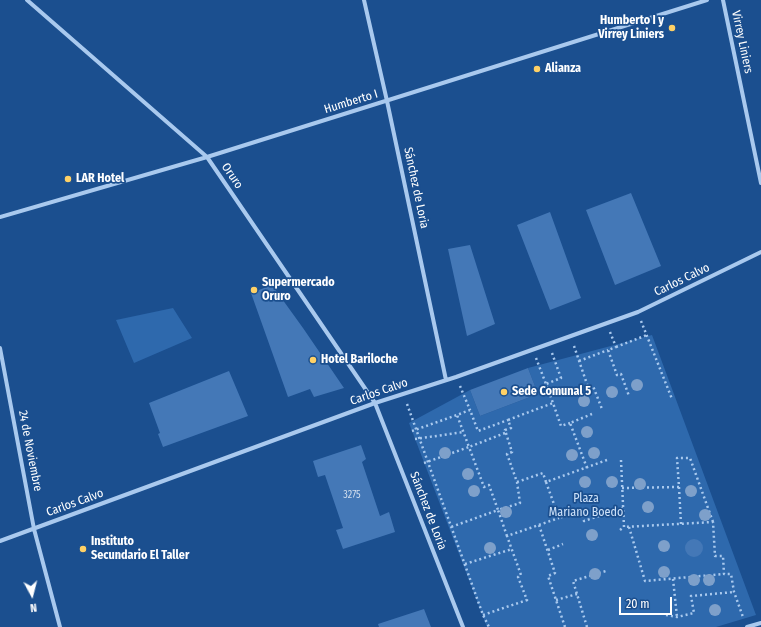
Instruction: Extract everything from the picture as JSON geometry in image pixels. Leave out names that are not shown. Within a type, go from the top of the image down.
[{"type":"street","name":"Oruro","points":[[26,0],[207,157],[375,403]]},
{"type":"street","name":"Sánchez de Loria","points":[[364,0],[446,380]]},
{"type":"street","name":"Humberto I","points":[[0,217],[207,157],[638,20],[707,0]]},
{"type":"street","name":"Virrey Liniers","points":[[723,0],[761,183]]},
{"type":"street","name":"Carlos Calvo","points":[[0,541],[375,403],[456,377],[638,312],[761,252]]},
{"type":"street","name":"24 de Noviembre","points":[[0,348],[34,529],[60,627]]},
{"type":"street","name":"Sánchez de Loria","points":[[375,403],[462,627]]},
{"type":"street","points":[[746,627],[761,623]]},
{"type":"path","points":[[638,312],[672,399]]},
{"type":"path","points":[[606,323],[616,347]]},
{"type":"path","points":[[570,336],[588,387],[593,386],[602,409]]},
{"type":"path","points":[[579,361],[647,336]]},
{"type":"path","points":[[546,384],[561,378],[548,344]]},
{"type":"path","points":[[532,350],[561,426],[592,414]]},
{"type":"path","points":[[608,350],[617,375],[621,374],[629,396]]},
{"type":"path","points":[[456,377],[478,431],[553,403]]},
{"type":"path","points":[[404,394],[414,430],[483,615],[489,627]]},
{"type":"path","points":[[414,430],[470,410]]},
{"type":"path","points":[[457,415],[484,487],[489,485],[522,575],[518,577],[527,600],[483,615]]},
{"type":"path","points":[[451,527],[520,503],[517,482],[507,454],[512,452],[505,430],[511,428],[508,420]]},
{"type":"path","points":[[570,423],[587,468]]},
{"type":"path","points":[[417,438],[464,432]]},
{"type":"path","points":[[426,462],[506,433]]},
{"type":"path","points":[[681,524],[677,458],[690,458],[713,522],[715,556],[723,556],[724,574]]},
{"type":"path","points":[[546,482],[608,460]]},
{"type":"path","points":[[621,460],[624,527]]},
{"type":"path","points":[[517,482],[543,473],[559,518]]},
{"type":"path","points":[[622,488],[679,487]]},
{"type":"path","points":[[507,536],[580,511],[584,521],[623,508]]},
{"type":"path","points":[[620,530],[624,527],[713,522]]},
{"type":"path","points":[[539,525],[555,573],[548,576],[565,627]]},
{"type":"path","points":[[629,527],[645,581],[731,574],[734,592],[744,620]]},
{"type":"path","points":[[548,550],[563,544]]},
{"type":"path","points":[[465,564],[512,549]]},
{"type":"path","points":[[587,627],[573,581],[606,571]]},
{"type":"path","points":[[673,579],[677,618]]},
{"type":"path","points":[[666,615],[677,618],[694,613],[692,596],[734,592]]},
{"type":"path","points":[[556,600],[577,594]]},
{"type":"green space","points":[[173,308],[192,338],[134,363],[116,320]]},
{"type":"green space","name":"Plaza Mariano Boedo","points":[[652,335],[756,615],[716,627],[487,627],[409,423],[470,390],[480,416],[538,394],[528,368]]},
{"type":"building","points":[[631,193],[661,266],[615,285],[586,210]]},
{"type":"building","points":[[550,212],[581,298],[550,310],[517,225]]},
{"type":"building","points":[[470,245],[495,324],[467,336],[448,249]]},
{"type":"building","points":[[272,285],[344,388],[314,397],[310,389],[288,397],[251,293]]},
{"type":"building","name":"Sede Comunal 5","points":[[528,368],[538,394],[480,416],[470,390]]},
{"type":"building","points":[[229,371],[248,416],[163,447],[158,434],[160,433],[149,403]]},
{"type":"building","points":[[361,445],[366,459],[362,462],[380,516],[389,512],[395,532],[343,549],[336,530],[343,528],[325,475],[318,477],[313,461]]},
{"type":"building","points":[[690,539],[698,539],[703,544],[701,555],[698,557],[690,557],[685,552],[685,544]]},
{"type":"building","points":[[424,609],[431,627],[379,627],[378,624]]},
{"type":"place","name":"Humberto I y Virrey Liniers","points":[[672,28]]},
{"type":"place","name":"Alianza","points":[[537,69]]},
{"type":"place","name":"LAR Hotel","points":[[68,179]]},
{"type":"place","name":"Supermercado Oruro","points":[[254,290]]},
{"type":"place","name":"Hotel Bariloche","points":[[313,360]]},
{"type":"place","name":"Sede Comunal 5","points":[[504,392]]},
{"type":"place","name":"Instituto Secundario El Taller","points":[[83,549]]}]
